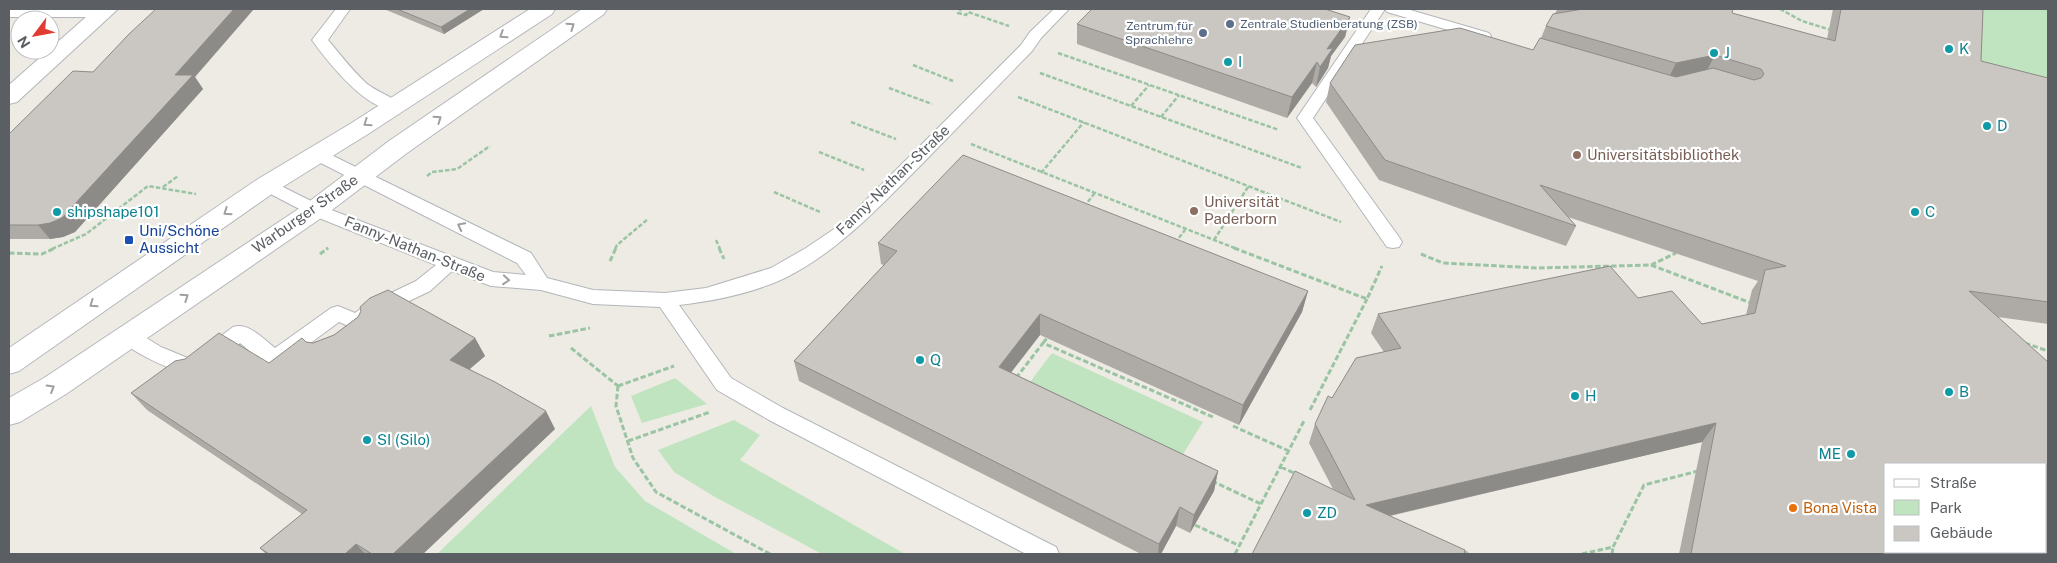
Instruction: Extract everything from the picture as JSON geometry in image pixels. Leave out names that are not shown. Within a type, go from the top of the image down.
[{"type":"main road","points":[[9,11],[106,9]]},
{"type":"main road","points":[[9,97],[106,9]]},
{"type":"main road","points":[[9,363],[267,185],[544,9]]},
{"type":"main road","name":"Warburger Straße","points":[[9,413],[55,386],[315,210],[360,175],[596,9]]},
{"type":"lane","points":[[343,9],[320,40],[370,95],[393,106]]},
{"type":"lane","name":"Fanny-Nathan-Straße","points":[[267,185],[315,210],[491,279],[541,283],[593,297],[665,300],[706,295],[744,285],[778,272],[812,253],[849,227],[1027,48],[1035,35],[1062,9]]},
{"type":"lane","points":[[1378,9],[1305,118],[1393,242]]},
{"type":"lane","points":[[1392,9],[1500,41]]},
{"type":"lane","points":[[317,154],[524,258],[541,283]]},
{"type":"lane","points":[[128,336],[154,352],[192,369],[240,332],[275,359],[338,313],[351,330],[373,310],[423,286],[451,262]]},
{"type":"lane","points":[[665,300],[724,384],[1048,554]]},
{"type":"path","points":[[961,9],[958,13],[966,15],[972,9]]},
{"type":"path","points":[[1780,9],[1802,22],[1835,32]]},
{"type":"path","points":[[968,12],[1014,28]]},
{"type":"path","points":[[1057,52],[1324,146]]},
{"type":"path","points":[[913,65],[956,82]]},
{"type":"path","points":[[1037,72],[1351,185]]},
{"type":"path","points":[[1131,106],[1149,85]]},
{"type":"path","points":[[889,88],[933,104]]},
{"type":"path","points":[[1161,116],[1178,95]]},
{"type":"path","points":[[1015,96],[1443,263],[1538,268],[1651,265],[1758,306]]},
{"type":"path","points":[[851,122],[897,140]]},
{"type":"path","points":[[1041,173],[1084,122]]},
{"type":"path","points":[[971,144],[1185,230],[1367,299]]},
{"type":"path","points":[[432,172],[457,169],[490,146]]},
{"type":"path","points":[[819,152],[865,170]]},
{"type":"path","points":[[163,187],[178,176]]},
{"type":"path","points":[[9,253],[42,254],[86,234],[148,186],[163,187],[201,195]]},
{"type":"path","points":[[1214,240],[1248,187]]},
{"type":"path","points":[[774,192],[827,215]]},
{"type":"path","points":[[1079,213],[1094,194]]},
{"type":"path","points":[[610,261],[617,245],[648,219]]},
{"type":"path","points":[[1170,250],[1185,230]]},
{"type":"path","points":[[716,240],[728,266]]},
{"type":"path","points":[[1310,410],[1367,299],[1393,242]]},
{"type":"path","points":[[320,254],[328,248]]},
{"type":"path","points":[[1651,265],[1676,253]]},
{"type":"path","points":[[550,336],[597,327]]},
{"type":"path","points":[[1011,384],[1047,338]]},
{"type":"path","points":[[1043,343],[1212,417]]},
{"type":"path","points":[[2024,343],[2048,351]]},
{"type":"path","points":[[571,348],[618,386]]},
{"type":"path","points":[[618,386],[674,366]]},
{"type":"path","points":[[618,386],[616,406],[633,458],[656,492],[770,554]]},
{"type":"path","points":[[628,441],[722,408],[741,394]]},
{"type":"path","points":[[1235,554],[1304,420]]},
{"type":"path","points":[[1233,426],[1289,451]]},
{"type":"path","points":[[1281,466],[1298,475]]},
{"type":"path","points":[[1612,554],[1613,547],[1644,485],[1700,470]]},
{"type":"path","points":[[1204,477],[1261,504]]},
{"type":"path","points":[[1195,525],[1240,546]]},
{"type":"path","points":[[1582,554],[1613,547]]},
{"type":"path","points":[[1461,550],[1470,554]]},
{"type":"green space","points":[[1970,9],[2048,9],[2048,81],[1968,60]]},
{"type":"green space","points":[[1052,353],[1203,422],[1180,459],[1027,386]]},
{"type":"green space","points":[[675,378],[707,404],[642,423],[631,396]]},
{"type":"green space","points":[[591,406],[615,467],[645,501],[736,554],[437,554]]},
{"type":"green space","points":[[734,420],[760,435],[740,460],[905,554],[822,554],[715,497],[674,472],[658,450]]},
{"type":"building","points":[[156,9],[234,9],[175,75],[193,75],[62,218],[38,225],[9,225],[9,134],[73,71],[93,72]]},
{"type":"building","points":[[397,9],[470,9],[441,27]]},
{"type":"building","name":"I","points":[[1092,9],[1325,9],[1350,17],[1327,49],[1333,48],[1320,67],[1317,62],[1292,97],[1077,24]]},
{"type":"building","points":[[1583,9],[1733,9],[1732,13],[1835,41],[1841,9],[1983,9],[1981,61],[2048,78],[2048,302],[1969,291],[2048,362],[2048,554],[1691,554],[1716,423],[1366,505],[1465,550],[1464,554],[1252,554],[1295,471],[1355,500],[1315,424],[1328,396],[1332,398],[1356,358],[1401,348],[1378,314],[1610,266],[1638,298],[1672,291],[1702,324],[1755,313],[1765,270],[1786,266],[1540,185],[1576,226],[1385,160],[1330,83],[1355,45],[1460,28],[1533,50],[1540,38],[1676,77],[1713,68],[1754,80],[1761,78],[1764,74],[1761,69],[1715,55],[1676,63],[1546,26],[1553,14]]},
{"type":"building","name":"Q","points":[[963,155],[1308,291],[1243,405],[1040,314],[999,367],[1218,471],[1194,515],[1180,507],[1159,544],[794,361],[897,251],[878,243]]},
{"type":"building","name":"SI (Silo)","points":[[388,290],[475,338],[450,360],[495,382],[546,411],[393,554],[372,554],[356,544],[345,554],[269,554],[260,548],[307,510],[131,393],[175,361],[185,359],[219,333],[269,363],[302,338],[306,342],[313,343],[334,335],[358,317],[361,311],[360,307],[370,298]]},
{"type":"place","name":"Zentrale Studienberatung (ZSB)","points":[[1230,24]]},
{"type":"place","name":"Zentrum für Sprachlehre","points":[[1203,33]]},
{"type":"place","name":"K","points":[[1949,49]]},
{"type":"place","name":"J","points":[[1714,53]]},
{"type":"place","name":"I","points":[[1228,62]]},
{"type":"place","name":"D","points":[[1987,126]]},
{"type":"place","name":"Universitätsbibliothek","points":[[1577,155]]},
{"type":"place","name":"Universität Paderborn","points":[[1194,211]]},
{"type":"place","name":"shipshape101","points":[[57,212]]},
{"type":"place","name":"C","points":[[1915,212]]},
{"type":"place","name":"Uni/Schöne Aussicht","points":[[129,240]]},
{"type":"place","name":"Q","points":[[920,360]]},
{"type":"place","name":"B","points":[[1949,392]]},
{"type":"place","name":"H","points":[[1575,396]]},
{"type":"place","name":"SI (Silo)","points":[[367,440]]},
{"type":"place","name":"ME","points":[[1851,454]]},
{"type":"place","name":"Bona Vista","points":[[1793,508]]},
{"type":"place","name":"ZD","points":[[1307,513]]}]
